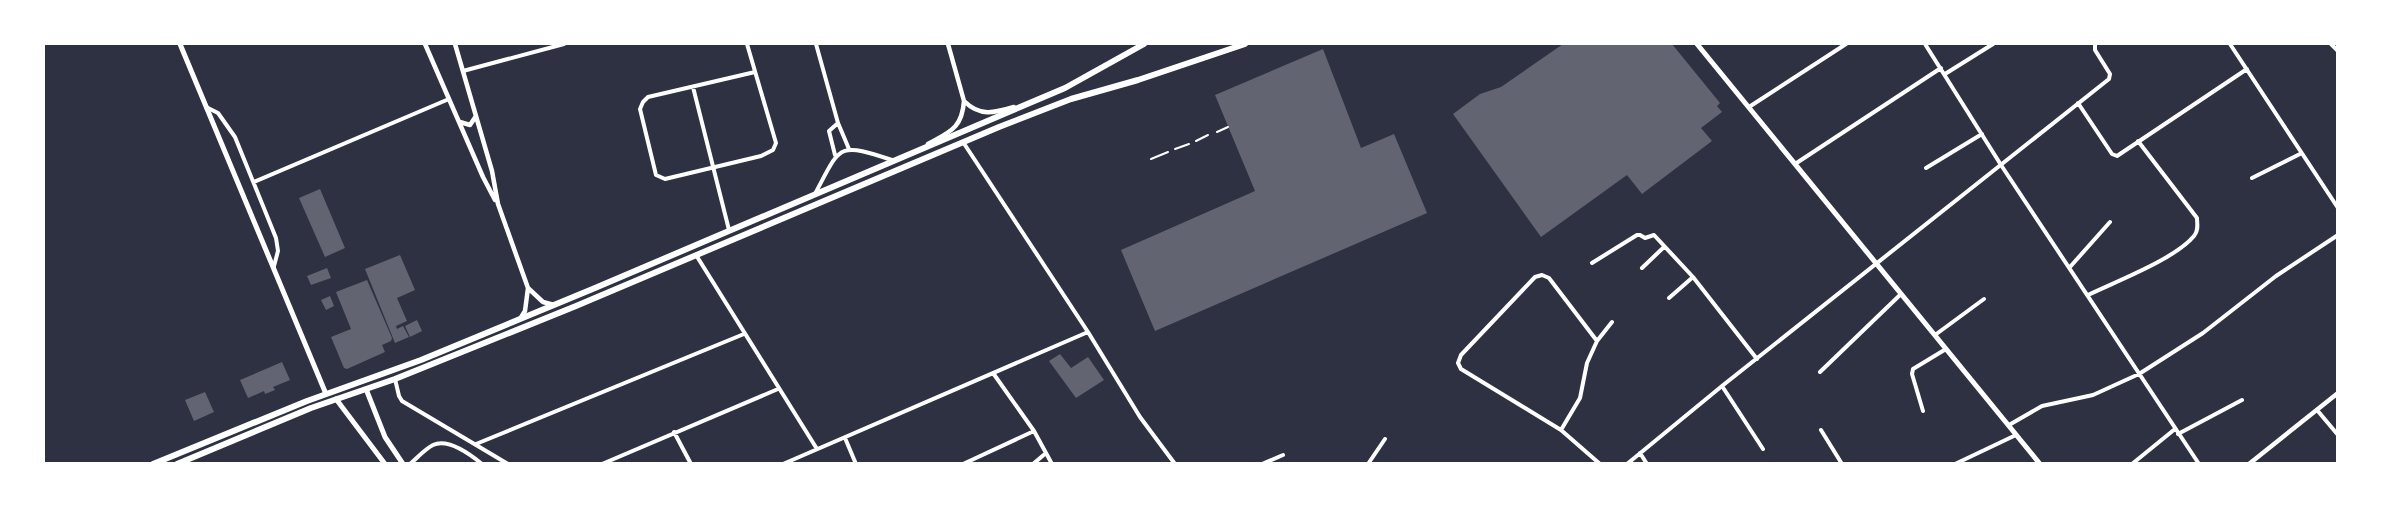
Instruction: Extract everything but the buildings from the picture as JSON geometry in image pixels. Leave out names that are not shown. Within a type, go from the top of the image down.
[{"type":"highway","points":[[153,464],[238,427],[414,363],[520,320],[1065,88],[1144,44]]},
{"type":"highway","points":[[177,464],[336,399],[395,379],[696,255],[963,141],[1071,99],[1138,80],[1242,44]]},
{"type":"main road","points":[[180,44],[326,394]]},
{"type":"main road","points":[[1697,44],[2040,464]]},
{"type":"main road","points":[[366,389],[385,437],[403,464]]},
{"type":"main road","points":[[336,399],[385,464]]},
{"type":"street","points":[[426,44],[483,177],[498,204]]},
{"type":"street","points":[[455,44],[492,171],[498,204],[528,288],[525,311],[520,320]]},
{"type":"street","points":[[463,71],[564,44]]},
{"type":"street","points":[[747,44],[776,143],[768,154],[665,179],[656,175],[640,109],[643,102],[648,97],[755,72]]},
{"type":"street","points":[[816,44],[838,123],[849,150]]},
{"type":"street","points":[[916,150],[959,124],[964,102],[948,44]]},
{"type":"street","points":[[1748,107],[1846,44]]},
{"type":"street","points":[[1925,44],[2001,165],[2199,464]]},
{"type":"street","points":[[1945,74],[1993,44]]},
{"type":"street","points":[[1627,464],[2110,77],[2095,44]]},
{"type":"street","points":[[2230,44],[2337,208]]},
{"type":"street","points":[[2331,44],[2337,51]]},
{"type":"street","points":[[1795,164],[1941,68]]},
{"type":"street","points":[[2078,103],[2117,156],[2247,69]]},
{"type":"street","points":[[693,87],[729,230]]},
{"type":"street","points":[[254,182],[449,99]]},
{"type":"street","points":[[964,102],[976,111],[984,113],[1025,105]]},
{"type":"street","points":[[206,107],[218,113],[236,137],[276,238],[278,251],[274,272]]},
{"type":"street","points":[[458,120],[464,125],[470,125],[476,116]]},
{"type":"street","points":[[835,155],[829,131],[838,123]]},
{"type":"street","points":[[1217,132],[1228,127]]},
{"type":"street","points":[[1926,168],[1982,134]]},
{"type":"street","points":[[1196,141],[1208,135]]},
{"type":"street","points":[[963,141],[1088,332],[1140,417],[1175,464]]},
{"type":"street","points":[[2088,295],[2174,252],[2195,235],[2198,228],[2196,218],[2138,141]]},
{"type":"street","points":[[1175,149],[1189,144]]},
{"type":"street","points":[[814,194],[835,155],[849,150],[858,150],[892,160]]},
{"type":"street","points":[[1151,159],[1168,152]]},
{"type":"street","points":[[2252,178],[2300,154]]},
{"type":"street","points":[[2070,267],[2110,222]]},
{"type":"street","points":[[1592,263],[1637,236],[1644,238],[1654,235],[1693,277],[1757,359]]},
{"type":"street","points":[[2009,426],[2042,406],[2093,395],[2139,374],[2203,333],[2276,276],[2337,235]]},
{"type":"street","points":[[1642,268],[1664,247]]},
{"type":"street","points":[[696,255],[817,449]]},
{"type":"street","points":[[1597,341],[1549,278],[1542,275],[1535,277],[1459,359],[1461,369],[1561,430],[1600,464]]},
{"type":"street","points":[[1669,298],[1693,277]]},
{"type":"street","points":[[528,288],[543,302],[554,305]]},
{"type":"street","points":[[1820,372],[1901,294]]},
{"type":"street","points":[[1935,335],[1984,299]]},
{"type":"street","points":[[1561,430],[1580,398],[1587,363],[1597,341],[1612,322]]},
{"type":"street","points":[[783,464],[1088,332]]},
{"type":"street","points":[[476,444],[744,334]]},
{"type":"street","points":[[1923,411],[1912,374],[1913,369],[1946,349]]},
{"type":"street","points":[[993,373],[1034,430],[1052,464]]},
{"type":"street","points":[[395,379],[402,401],[508,464]]},
{"type":"street","points":[[1722,386],[1764,449]]},
{"type":"street","points":[[602,464],[778,389]]},
{"type":"street","points":[[2249,464],[2337,393]]},
{"type":"street","points":[[2178,434],[2242,400]]},
{"type":"street","points":[[2317,410],[2337,435]]},
{"type":"street","points":[[2132,464],[2175,429]]},
{"type":"street","points":[[966,463],[1034,430]]},
{"type":"street","points":[[1821,430],[1842,464]]},
{"type":"street","points":[[674,432],[691,464]]},
{"type":"street","points":[[1955,464],[2016,435]]},
{"type":"street","points":[[845,438],[856,464]]},
{"type":"street","points":[[1368,464],[1385,439]]},
{"type":"street","points":[[410,464],[433,445],[438,444],[453,446],[482,464]]},
{"type":"street","points":[[1033,464],[1046,453]]},
{"type":"street","points":[[1640,453],[1647,464]]},
{"type":"street","points":[[1262,464],[1283,455]]}]
